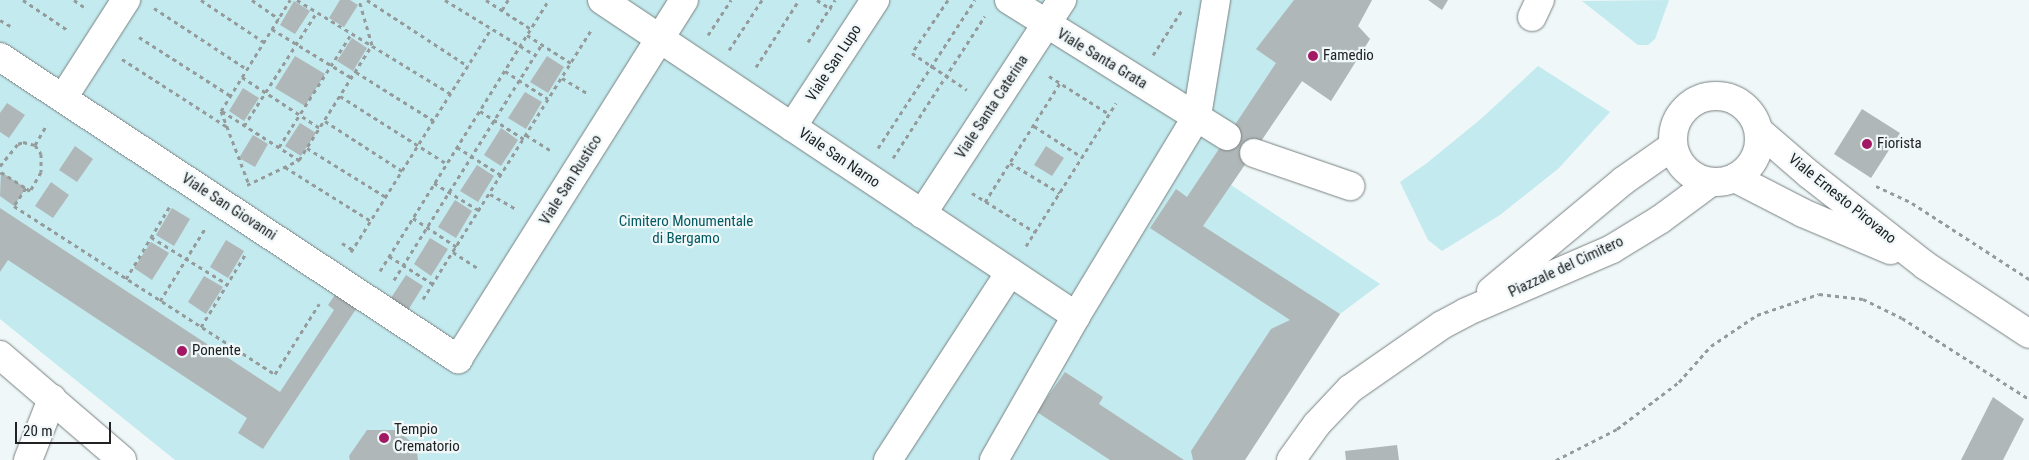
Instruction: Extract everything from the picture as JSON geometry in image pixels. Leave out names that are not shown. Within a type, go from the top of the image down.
[{"type":"street","name":"Viale San Rustico","points":[[458,359],[658,38],[684,0]]},
{"type":"street","name":"Viale San Lupo","points":[[792,127],[875,0]]},
{"type":"street","name":"Viale Santa Grata","points":[[1009,0],[1228,136]]},
{"type":"street","name":"Viale Santa Caterina","points":[[922,214],[1062,0]]},
{"type":"street","points":[[994,460],[1076,316],[1197,116],[1216,0]]},
{"type":"street","name":"Viale San Narno","points":[[605,2],[1076,316]]},
{"type":"street","points":[[56,108],[96,46],[129,8]]},
{"type":"street","name":"Viale San Giovanni","points":[[0,57],[56,108],[336,278],[458,359]]},
{"type":"street","points":[[1723,180],[1694,176],[1680,163],[1673,146],[1673,136],[1679,116],[1690,104],[1704,97],[1720,95],[1734,99],[1746,107],[1754,118],[1759,131]]},
{"type":"street","name":"Piazzale del Cimitero","points":[[1291,460],[1316,424],[1350,389],[1442,325],[1466,312],[1612,249],[1723,180],[1755,158],[1759,131]]},
{"type":"street","name":"Viale Ernesto Pirovano","points":[[1759,131],[1810,175],[1926,266],[2029,334]]},
{"type":"street","name":"Piazzale del Cimitero","points":[[1466,312],[1623,182],[1673,146]]},
{"type":"street","points":[[1254,153],[1350,186]]},
{"type":"street","name":"Viale Ernesto Pirovano","points":[[1723,180],[1926,266]]},
{"type":"street","points":[[888,460],[1010,272]]},
{"type":"street","points":[[0,355],[119,459]]},
{"type":"street","points":[[28,460],[52,399]]},
{"type":"path","points":[[23,0],[227,126]]},
{"type":"path","points":[[201,0],[264,42]]},
{"type":"path","points":[[252,0],[279,19]]},
{"type":"path","points":[[221,111],[290,0]]},
{"type":"path","points":[[297,0],[451,94]]},
{"type":"path","points":[[221,111],[248,182],[299,160],[372,45],[359,0]]},
{"type":"path","points":[[367,0],[468,66]]},
{"type":"path","points":[[445,0],[535,56]]},
{"type":"path","points":[[486,0],[531,29]]},
{"type":"path","points":[[502,10],[508,0]]},
{"type":"path","points":[[371,301],[389,256],[549,0]]},
{"type":"path","points":[[703,68],[731,0]]},
{"type":"path","points":[[703,68],[762,0]]},
{"type":"path","points":[[740,92],[799,0]]},
{"type":"path","points":[[948,0],[912,53],[992,107]]},
{"type":"path","points":[[869,178],[931,66],[975,0]]},
{"type":"path","points":[[407,325],[571,63],[605,2]]},
{"type":"path","points":[[129,8],[247,69]]},
{"type":"path","points":[[129,8],[231,96]]},
{"type":"path","points":[[1010,272],[1110,114],[1184,8]]},
{"type":"path","points":[[244,126],[317,12]]},
{"type":"path","points":[[869,178],[946,76],[986,15]]},
{"type":"path","points":[[272,29],[352,78]]},
{"type":"path","points":[[26,188],[14,206],[275,374],[491,29]]},
{"type":"path","points":[[279,147],[352,33]]},
{"type":"path","points":[[527,35],[571,63]]},
{"type":"path","points":[[371,301],[404,266],[542,44]]},
{"type":"path","points":[[1023,60],[1110,114]]},
{"type":"path","points":[[505,71],[548,99]]},
{"type":"path","points":[[356,72],[434,121]]},
{"type":"path","points":[[242,77],[320,128]]},
{"type":"path","points":[[985,202],[1060,83]]},
{"type":"path","points":[[340,96],[447,164]]},
{"type":"path","points":[[34,145],[56,108]]},
{"type":"path","points":[[221,111],[299,160]]},
{"type":"path","points":[[480,111],[524,139]]},
{"type":"path","points":[[324,121],[402,171]]},
{"type":"path","points":[[1034,126],[1082,157]]},
{"type":"path","points":[[0,166],[18,144],[23,142],[34,145],[41,154],[41,172],[30,191],[0,172]]},
{"type":"path","points":[[307,148],[386,197]]},
{"type":"path","points":[[457,148],[501,175]]},
{"type":"path","points":[[1010,163],[1060,193]]},
{"type":"path","points":[[285,166],[371,221]]},
{"type":"path","points":[[946,177],[1035,232]]},
{"type":"path","points":[[1868,182],[1912,203],[2029,279]]},
{"type":"path","points":[[434,183],[480,211]]},
{"type":"path","points":[[126,279],[174,199]]},
{"type":"path","points":[[413,218],[457,247]]},
{"type":"path","points":[[160,301],[209,221]]},
{"type":"path","points":[[151,237],[227,284]]},
{"type":"path","points":[[201,327],[250,247]]},
{"type":"path","points":[[389,256],[433,284]]},
{"type":"path","points":[[1556,460],[1617,429],[1679,382],[1711,346],[1757,314],[1819,294],[1864,299],[1902,318],[2029,399]]},
{"type":"green space","name":"Cimitero Monumentale di Bergamo","points":[[0,0],[1372,0],[1358,26],[1370,39],[1331,101],[1302,81],[1231,185],[1380,284],[1340,314],[1245,460],[175,460],[0,319]]},
{"type":"green space","points":[[1669,0],[1655,39],[1648,45],[1638,45],[1582,1]]},
{"type":"green space","points":[[1538,66],[1610,112],[1559,168],[1500,215],[1442,251],[1428,240],[1400,182],[1427,163],[1482,118]]},
{"type":"building","points":[[340,0],[350,0],[358,5],[344,27],[329,18]]},
{"type":"building","points":[[1294,0],[1372,0],[1358,26],[1370,39],[1331,101],[1302,81],[1203,226],[1340,314],[1245,460],[1193,460],[1191,451],[1271,329],[1290,320],[1150,228],[1176,189],[1187,197],[1276,63],[1256,49]]},
{"type":"building","points":[[1428,0],[1448,0],[1442,10]]},
{"type":"building","points":[[294,1],[310,11],[295,34],[280,25]]},
{"type":"building","points":[[352,38],[367,48],[353,71],[337,61]]},
{"type":"building","points":[[295,56],[325,74],[305,106],[275,88]]},
{"type":"building","points":[[547,56],[564,67],[548,93],[530,82]]},
{"type":"building","points":[[243,88],[259,98],[244,121],[229,111]]},
{"type":"building","points":[[525,92],[542,102],[526,129],[508,118]]},
{"type":"building","points":[[7,103],[25,115],[9,138],[0,132],[0,113]]},
{"type":"building","name":"Fiorista","points":[[1862,109],[1900,133],[1871,178],[1834,154]]},
{"type":"building","points":[[300,123],[316,133],[301,156],[285,146]]},
{"type":"building","points":[[501,128],[518,140],[501,166],[484,155]]},
{"type":"building","points":[[253,135],[268,144],[255,167],[239,158]]},
{"type":"building","points":[[75,146],[93,159],[77,182],[59,170]]},
{"type":"building","points":[[1046,146],[1064,158],[1052,176],[1034,165]]},
{"type":"building","points":[[477,165],[494,176],[478,202],[460,191]]},
{"type":"building","points":[[1,172],[26,188],[14,206],[0,196]]},
{"type":"building","points":[[51,182],[69,195],[53,218],[35,206]]},
{"type":"building","points":[[455,200],[472,211],[456,238],[438,227]]},
{"type":"building","name":"Ponente","points":[[0,208],[280,392],[334,310],[328,305],[343,283],[364,297],[263,449],[238,433],[247,418],[8,260],[0,272]]},
{"type":"building","points":[[172,208],[190,219],[174,246],[156,235]]},
{"type":"building","points":[[430,238],[448,249],[431,276],[414,264]]},
{"type":"building","points":[[226,240],[244,251],[228,278],[210,267]]},
{"type":"building","points":[[151,242],[169,253],[152,280],[134,268]]},
{"type":"building","points":[[406,275],[423,286],[407,312],[389,301]]},
{"type":"building","points":[[204,276],[223,287],[206,314],[188,302]]},
{"type":"building","points":[[1065,372],[1103,397],[1099,404],[1184,460],[1110,460],[1037,412]]},
{"type":"building","points":[[1993,397],[2024,419],[2003,460],[1961,460]]},
{"type":"building","name":"Tempio Crematorio","points":[[367,430],[397,430],[416,446],[418,460],[350,460],[349,456]]},
{"type":"building","points":[[1397,445],[1399,460],[1346,460],[1345,451]]},
{"type":"place","name":"Famedio","points":[[1313,56]]},
{"type":"place","name":"Fiorista","points":[[1867,144]]},
{"type":"place","name":"Ponente","points":[[182,351]]},
{"type":"place","name":"Tempio Crematorio","points":[[384,438]]}]
